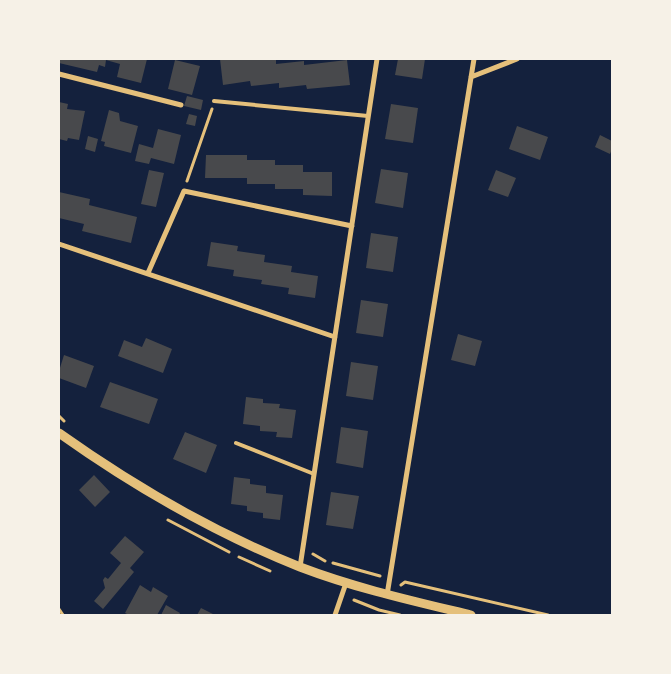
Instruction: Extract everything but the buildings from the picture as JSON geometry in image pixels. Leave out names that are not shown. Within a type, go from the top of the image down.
[{"type":"street","points":[[300,567],[377,59]]},
{"type":"street","points":[[387,595],[474,59]]},
{"type":"street","points":[[470,77],[516,59]]},
{"type":"street","points":[[59,74],[181,105]]},
{"type":"street","points":[[148,274],[184,191],[352,226]]},
{"type":"street","points":[[59,244],[335,337]]},
{"type":"street","points":[[59,433],[114,471],[170,506],[252,546],[300,567],[346,583],[470,615]]},
{"type":"street","points":[[335,615],[346,583]]},
{"type":"lane","points":[[214,101],[368,116]]},
{"type":"lane","points":[[236,443],[314,474]]},
{"type":"path","points":[[184,191],[214,101]]},
{"type":"path","points":[[59,416],[65,421]]},
{"type":"path","points":[[303,551],[314,554],[324,561],[548,615]]},
{"type":"path","points":[[387,595],[405,582]]},
{"type":"path","points":[[59,611],[63,615]]}]
